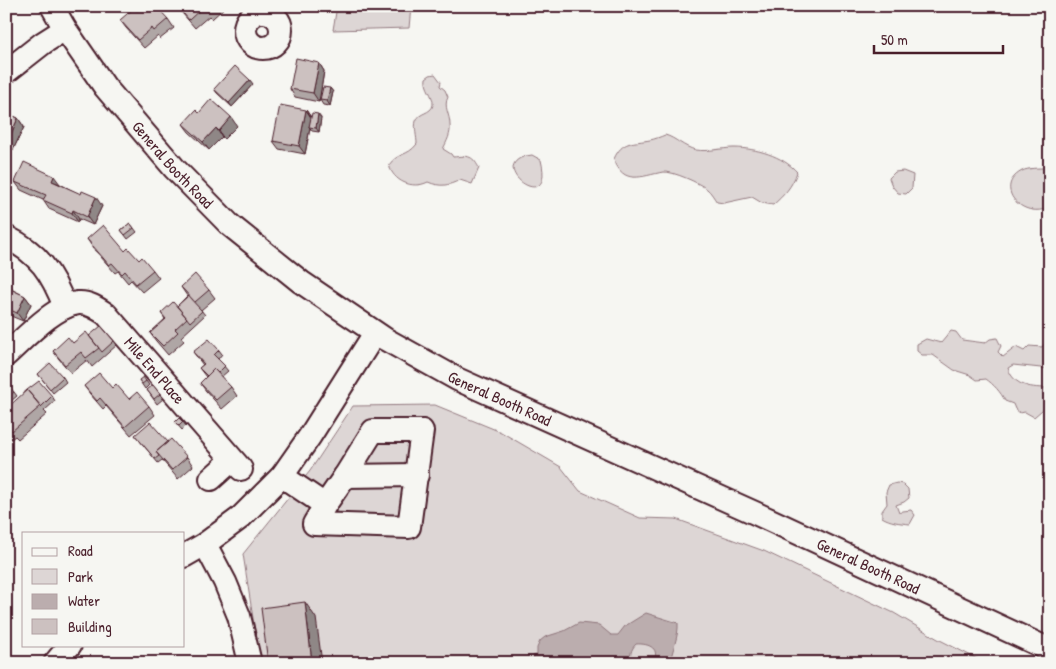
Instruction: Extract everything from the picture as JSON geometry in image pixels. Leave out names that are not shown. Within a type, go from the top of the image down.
[{"type":"street","name":"General Booth Road","points":[[52,6],[65,29],[105,87],[175,169],[230,225],[301,282],[375,333],[457,379],[764,517],[1050,650]]},
{"type":"street","points":[[6,72],[65,29]]},
{"type":"street","points":[[6,236],[28,249],[46,266],[65,307],[51,316],[6,355]]},
{"type":"street","name":"Mile End Place","points":[[65,307],[79,303],[94,306],[106,314],[237,464],[211,479]]},
{"type":"street","points":[[185,555],[205,544],[240,518],[282,476],[310,436],[375,333]]},
{"type":"street","points":[[372,432],[422,432],[417,475],[409,527],[314,524],[372,432]]},
{"type":"street","points":[[346,476],[417,475]]},
{"type":"street","points":[[282,476],[325,504]]},
{"type":"street","points":[[205,544],[239,616],[250,663]]},
{"type":"street","points":[[55,663],[69,646]]},
{"type":"green space","points":[[337,6],[411,6],[409,28],[333,30]]},
{"type":"green space","points":[[435,74],[441,82],[440,86],[445,90],[448,97],[446,107],[450,121],[450,131],[443,149],[453,157],[466,156],[474,160],[479,168],[472,184],[460,180],[444,185],[428,182],[416,185],[399,180],[391,171],[389,165],[392,161],[410,151],[417,144],[416,121],[430,110],[433,105],[426,85],[426,78]]},
{"type":"green space","points":[[665,135],[696,150],[734,148],[760,151],[777,157],[797,172],[793,182],[773,205],[762,203],[752,197],[724,203],[717,202],[707,189],[679,175],[667,172],[641,177],[628,176],[622,173],[614,159],[621,148],[634,142],[652,140]]},
{"type":"green space","points":[[532,155],[541,160],[543,177],[538,186],[531,187],[522,183],[513,167],[518,160]]},
{"type":"green space","points":[[1050,169],[1050,207],[1030,210],[1021,206],[1011,193],[1010,185],[1013,178],[1024,170]]},
{"type":"green space","points":[[903,171],[913,175],[912,188],[906,194],[898,193],[892,186],[889,178],[895,172]]},
{"type":"green space","points":[[951,331],[956,332],[962,340],[985,343],[990,339],[997,338],[1001,346],[998,352],[1003,357],[1016,347],[1024,351],[1029,346],[1042,347],[1050,340],[1050,369],[1013,365],[1008,368],[1019,383],[1030,387],[1050,388],[1050,403],[1034,417],[1025,412],[1020,413],[1013,404],[1005,401],[997,388],[986,379],[977,380],[970,375],[954,370],[933,355],[922,355],[917,351],[917,344],[926,339],[941,343]]},
{"type":"green space","points":[[435,405],[501,432],[561,467],[580,491],[640,518],[676,519],[764,551],[894,613],[938,639],[985,663],[260,663],[243,554],[310,471],[353,406]]},
{"type":"green space","points":[[903,484],[908,489],[909,498],[896,505],[899,513],[911,510],[915,515],[910,524],[899,523],[882,517],[882,511],[887,504],[886,492],[889,485]]},
{"type":"water","points":[[646,613],[678,623],[670,663],[652,663],[656,654],[653,648],[636,644],[632,650],[632,663],[535,663],[533,656],[537,655],[540,641],[545,637],[564,631],[579,623],[599,625],[611,635],[618,635],[625,626]]},
{"type":"building","points":[[142,6],[156,6],[168,19],[154,31],[152,28],[138,40],[120,20],[134,8],[137,11]]},
{"type":"building","points":[[177,6],[210,6],[206,10],[203,7],[189,20]]},
{"type":"building","points":[[296,58],[319,63],[313,93],[290,89]]},
{"type":"building","points":[[235,66],[250,80],[229,103],[214,89]]},
{"type":"building","points":[[323,87],[330,88],[327,101],[320,100]]},
{"type":"building","points":[[211,99],[231,117],[219,131],[216,128],[203,142],[183,124],[196,110],[199,113]]},
{"type":"building","points":[[280,105],[306,110],[299,146],[273,141]]},
{"type":"building","points":[[6,113],[18,118],[8,141],[6,141]]},
{"type":"building","points":[[312,113],[318,114],[316,128],[309,127]]},
{"type":"building","points":[[24,162],[54,176],[52,181],[81,194],[82,191],[96,197],[87,217],[73,210],[72,213],[43,200],[46,195],[15,182]]},
{"type":"building","points":[[130,223],[134,228],[125,235],[121,230]]},
{"type":"building","points":[[103,225],[125,251],[128,248],[139,260],[142,257],[153,270],[136,284],[125,271],[122,274],[112,263],[109,265],[87,239]]},
{"type":"building","points":[[195,274],[209,290],[195,302],[181,287]]},
{"type":"building","points":[[6,287],[25,296],[17,313],[6,308]]},
{"type":"building","points":[[188,296],[202,311],[190,322],[177,306]]},
{"type":"building","points":[[173,302],[187,318],[175,329],[178,332],[163,346],[150,333],[166,319],[161,313]]},
{"type":"building","points":[[101,326],[114,341],[102,352],[89,336]]},
{"type":"building","points":[[86,332],[99,348],[86,358],[81,352],[65,365],[53,351],[68,337],[73,343]]},
{"type":"building","points":[[209,339],[219,350],[214,355],[225,366],[218,373],[214,369],[207,376],[199,368],[204,364],[193,352]]},
{"type":"building","points":[[50,363],[63,377],[50,389],[38,374]]},
{"type":"building","points":[[214,369],[231,387],[216,400],[200,383]]},
{"type":"building","points":[[99,373],[112,388],[116,384],[129,399],[137,392],[149,406],[125,427],[100,398],[97,401],[84,386]]},
{"type":"building","points":[[143,377],[146,381],[142,384],[139,380]]},
{"type":"building","points":[[39,381],[52,396],[41,407],[27,390]]},
{"type":"building","points":[[153,385],[160,394],[154,399],[147,390]]},
{"type":"building","points":[[9,386],[14,392],[8,397],[6,389]]},
{"type":"building","points":[[27,390],[41,406],[12,431],[9,427],[6,430],[6,409]]},
{"type":"building","points":[[179,418],[183,422],[179,426],[175,422]]},
{"type":"building","points":[[150,422],[168,442],[156,452],[159,456],[155,459],[135,435]]},
{"type":"building","points":[[171,439],[187,457],[172,470],[156,452]]},
{"type":"building","points":[[305,602],[312,663],[268,663],[261,608]]}]
